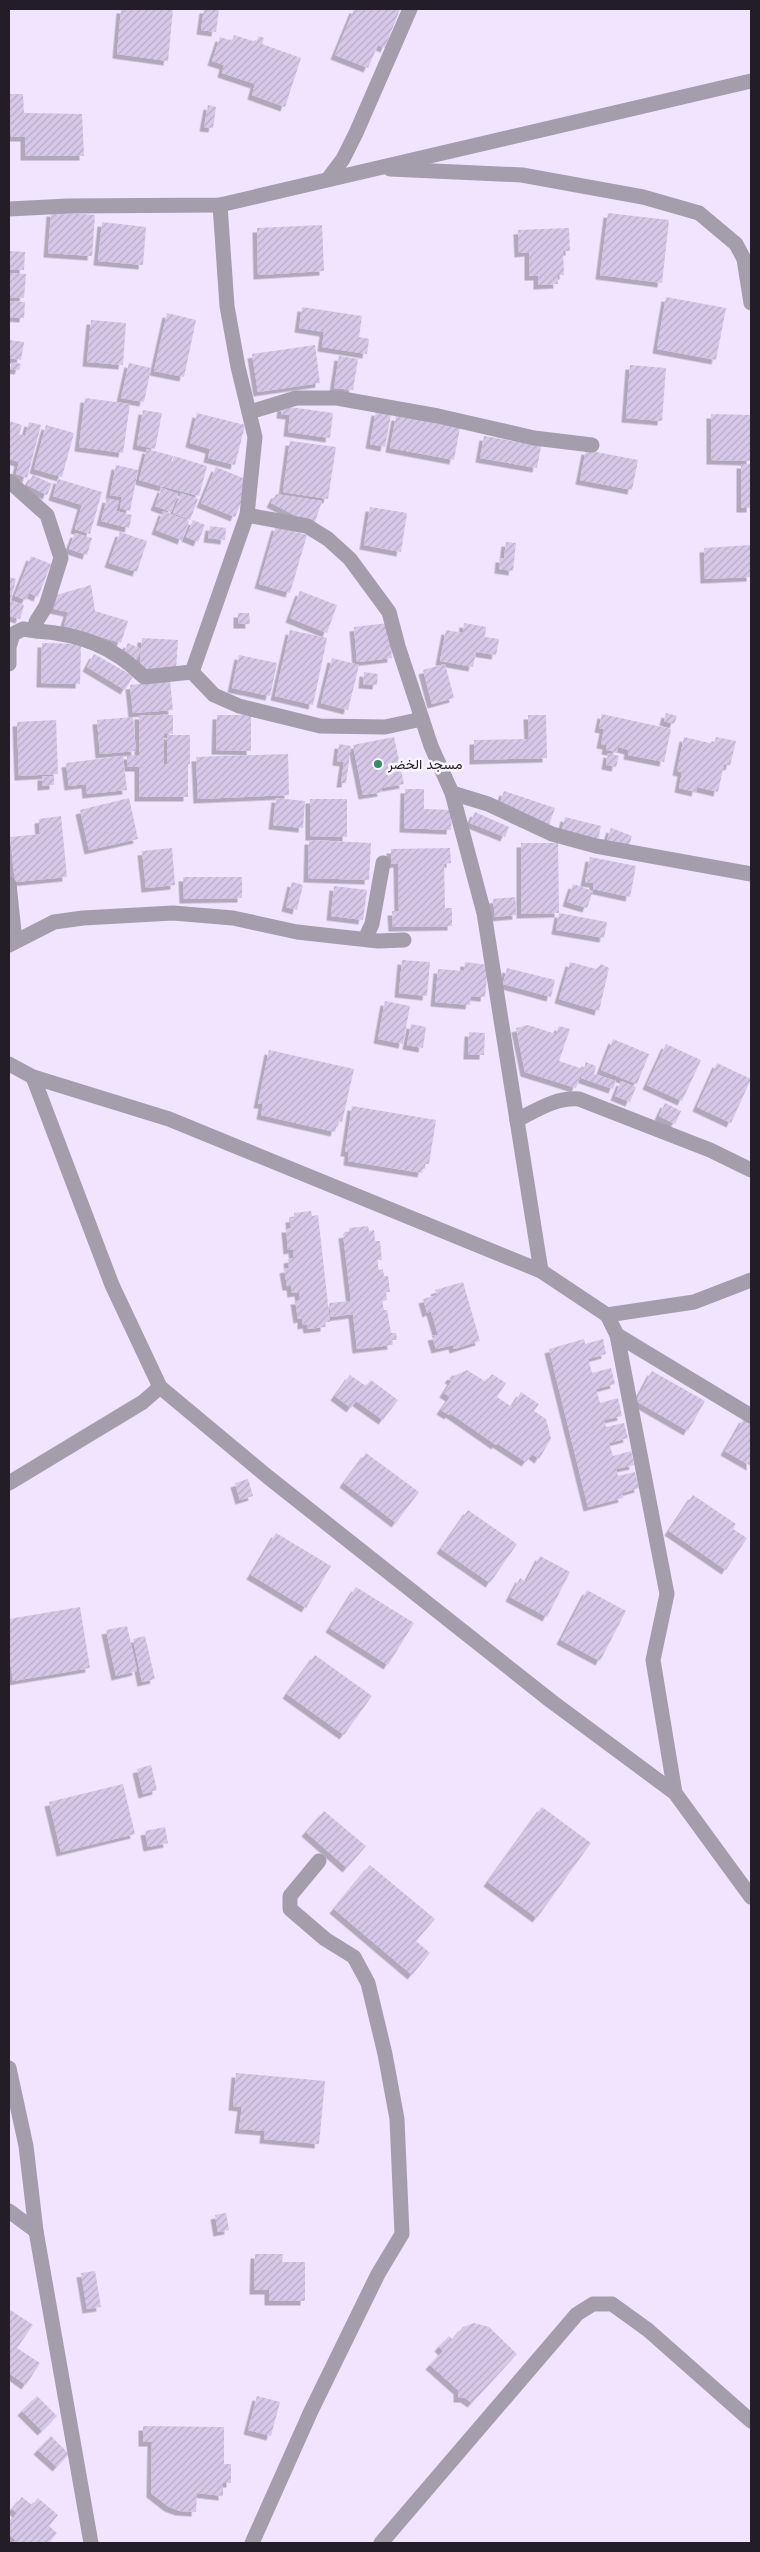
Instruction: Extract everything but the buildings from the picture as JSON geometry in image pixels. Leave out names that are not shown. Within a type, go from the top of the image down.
[{"type":"street","points":[[328,179],[343,158],[356,134],[410,9]]},
{"type":"street","points":[[9,209],[68,206],[220,205],[751,81]]},
{"type":"street","points":[[374,168],[415,172],[522,175],[643,197],[699,213],[736,244],[744,259],[751,303]]},
{"type":"street","points":[[192,672],[247,515],[255,438],[238,367],[227,306],[220,205]]},
{"type":"street","points":[[250,412],[296,398],[337,398],[438,416],[534,438],[592,445]]},
{"type":"street","points":[[9,481],[47,515],[61,558],[46,606],[36,622],[37,631]]},
{"type":"street","points":[[247,515],[307,526],[328,539],[350,559],[389,612],[422,719],[452,793],[484,913],[541,1271]]},
{"type":"street","points":[[9,664],[9,646],[13,634],[24,629],[64,633],[94,642],[130,663],[144,677],[192,672]]},
{"type":"street","points":[[192,672],[214,695],[222,699],[256,710],[320,726],[385,727],[422,719]]},
{"type":"street","points":[[452,793],[488,804],[552,834],[596,846],[751,874]]},
{"type":"street","points":[[365,939],[372,924],[383,863]]},
{"type":"street","points":[[9,884],[12,943],[54,922],[83,918],[173,913],[233,918],[296,932],[378,941],[404,940]]},
{"type":"street","points":[[9,1064],[33,1077],[169,1119],[541,1271],[607,1314],[617,1335],[667,1594],[653,1660],[675,1793]]},
{"type":"street","points":[[33,1077],[112,1285],[160,1387],[283,1489],[551,1701],[675,1793],[751,1897]]},
{"type":"street","points":[[517,1120],[550,1103],[567,1098],[579,1099],[710,1150],[751,1170]]},
{"type":"street","points":[[607,1314],[694,1302],[751,1280]]},
{"type":"street","points":[[617,1335],[751,1416]]},
{"type":"street","points":[[9,1483],[143,1402],[160,1387]]},
{"type":"street","points":[[252,2543],[324,2385],[378,2274],[402,2234],[397,2119],[385,2054],[368,1983],[354,1957],[325,1939],[290,1909],[290,1896],[319,1861]]},
{"type":"street","points":[[9,2068],[26,2146],[36,2232],[91,2543]]},
{"type":"street","points":[[9,2210],[36,2232]]},
{"type":"street","points":[[381,2543],[577,2314],[592,2304],[612,2304],[648,2330],[751,2422]]},
{"type":"place","name":"مسجد الخضر","points":[[378,764]]}]
